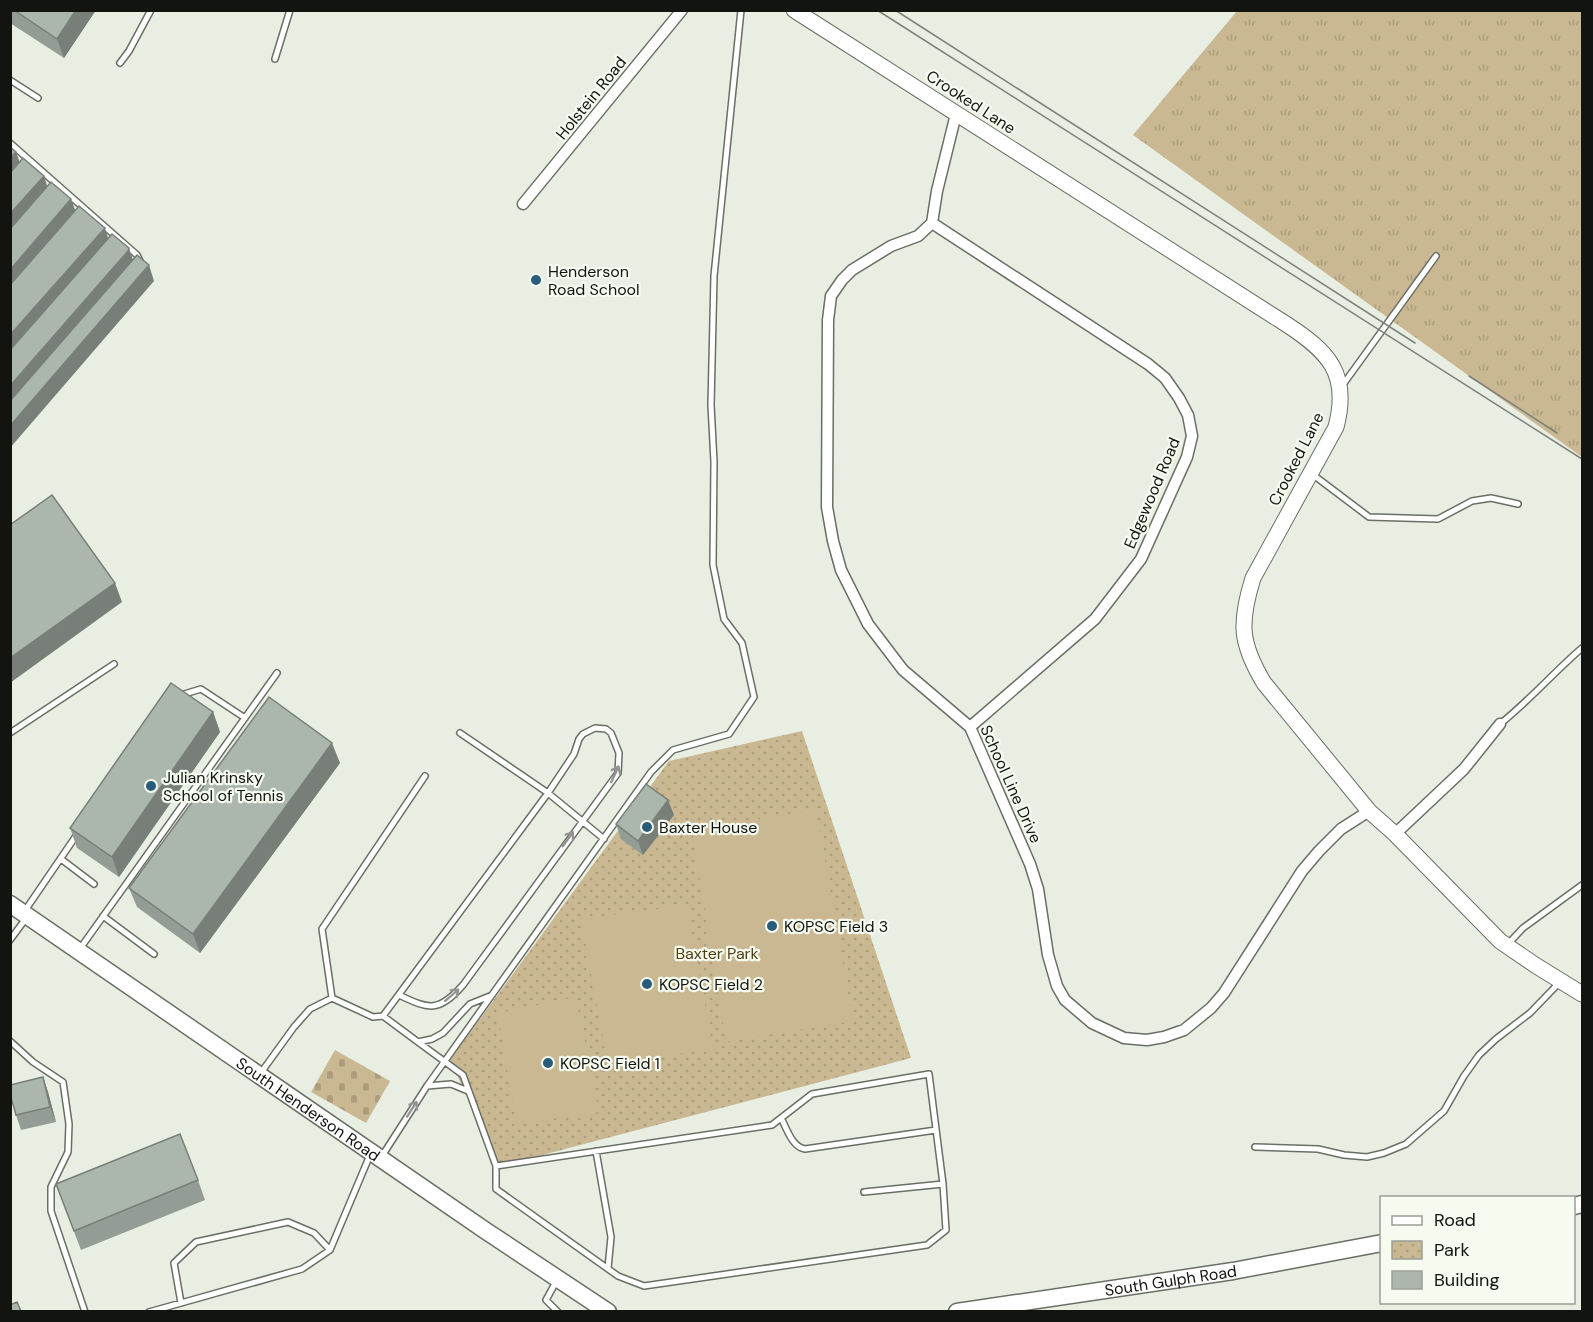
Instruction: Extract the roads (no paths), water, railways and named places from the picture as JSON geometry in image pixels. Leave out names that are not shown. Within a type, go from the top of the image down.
[{"type":"main road","name":"South Henderson Road","points":[[20,911],[608,1311]]},
{"type":"main road","name":"South Gulph Road","points":[[957,1311],[1233,1271],[1380,1243]]},
{"type":"street","name":"Holstein Road","points":[[523,204],[682,10]]},
{"type":"street","name":"Crooked Lane","points":[[794,10],[1308,338],[1329,361],[1341,388],[1341,408],[1336,427],[1253,578],[1243,622],[1245,641],[1252,663],[1264,684],[1369,811],[1395,834],[1500,941],[1582,994]]},
{"type":"street","points":[[932,223],[937,191],[956,114]]},
{"type":"street","name":"School Line Drive","points":[[932,223],[918,236],[891,246],[852,270],[831,296],[828,320],[827,507],[832,541],[841,570],[868,624],[903,670],[970,727],[1030,864],[1038,889],[1048,955],[1057,986],[1065,1000],[1092,1023],[1124,1038],[1147,1040],[1184,1030],[1211,1008],[1224,993],[1302,871],[1319,850],[1341,829],[1369,811]]},
{"type":"street","name":"Edgewood Road","points":[[932,223],[1165,378],[1188,415],[1192,436],[1187,457],[1141,559],[1095,619],[970,727]]},
{"type":"street","points":[[1395,834],[1464,769],[1500,724]]},
{"type":"lane","points":[[120,63],[151,10]]},
{"type":"lane","points":[[275,59],[290,10]]},
{"type":"lane","points":[[149,1311],[302,1269],[330,1250],[376,1155],[651,772],[673,750],[729,734],[754,697],[742,643],[724,619],[713,565],[714,462],[711,405],[714,276],[741,10]]},
{"type":"lane","points":[[10,80],[38,98]]},
{"type":"lane","points":[[10,143],[137,255],[140,261],[138,269]]},
{"type":"lane","points":[[25,171],[33,162]]},
{"type":"lane","points":[[53,195],[60,187]]},
{"type":"lane","points":[[80,220],[87,211]]},
{"type":"lane","points":[[112,249],[120,240]]},
{"type":"lane","points":[[1341,388],[1436,256]]},
{"type":"lane","points":[[1311,473],[1369,517],[1438,519],[1472,501],[1491,498],[1518,504]]},
{"type":"lane","points":[[1500,724],[1520,708],[1582,648]]},
{"type":"lane","points":[[10,733],[114,664]]},
{"type":"lane","points":[[78,951],[277,673]]},
{"type":"lane","points":[[173,698],[201,689],[245,718]]},
{"type":"lane","points":[[383,1016],[548,793],[574,754],[579,739],[583,734],[595,728],[606,729],[611,733],[619,753],[618,773],[451,998],[439,1005],[429,1006],[421,1005],[399,995]]},
{"type":"lane","points":[[460,733],[548,793],[603,838]]},
{"type":"lane","points":[[332,998],[322,929],[425,776]]},
{"type":"lane","points":[[10,940],[20,911],[81,830]]},
{"type":"lane","points":[[61,859],[94,884]]},
{"type":"lane","points":[[1507,946],[1523,928],[1582,885]]},
{"type":"lane","points":[[103,916],[154,954]]},
{"type":"lane","points":[[1255,1147],[1309,1148],[1366,1157],[1406,1144],[1444,1111],[1479,1055],[1530,1013],[1561,981]]},
{"type":"lane","points":[[418,1042],[432,1039],[443,1033],[470,1004],[492,995]]},
{"type":"lane","points":[[332,998],[373,1017],[383,1016],[464,1075],[496,1167],[496,1189],[618,1276],[644,1286],[927,1245],[946,1230],[943,1184],[929,1074],[812,1094],[772,1125],[496,1167]]},
{"type":"lane","points":[[259,1075],[310,1009],[332,998]]},
{"type":"lane","points":[[10,1041],[33,1062],[63,1082],[69,1124],[68,1152],[51,1187],[51,1211],[85,1311]]},
{"type":"lane","points":[[427,1086],[451,1084],[468,1091]]},
{"type":"lane","points":[[781,1118],[795,1144],[805,1149],[936,1130]]},
{"type":"lane","points":[[596,1151],[611,1237],[608,1268]]},
{"type":"lane","points":[[864,1192],[943,1184]]},
{"type":"lane","points":[[181,1303],[174,1263],[196,1242],[288,1222],[314,1233],[330,1250]]},
{"type":"lane","points":[[558,1279],[546,1300],[558,1311]]},
{"type":"tram line","points":[[877,10],[1582,459]]},
{"type":"tram line","points":[[895,10],[1415,343]]},
{"type":"tram line","points":[[1469,376],[1557,433]]},
{"type":"place","name":"Henderson Road School","points":[[536,280]]},
{"type":"place","name":"Julian Krinsky School of Tennis","points":[[151,786]]},
{"type":"place","name":"Baxter House","points":[[647,827]]},
{"type":"place","name":"KOPSC Field 3","points":[[772,926]]},
{"type":"place","name":"KOPSC Field 2","points":[[647,984]]},
{"type":"place","name":"KOPSC Field 1","points":[[548,1063]]},
{"type":"park label","name":"Baxter Park","points":[[717,953]]}]
